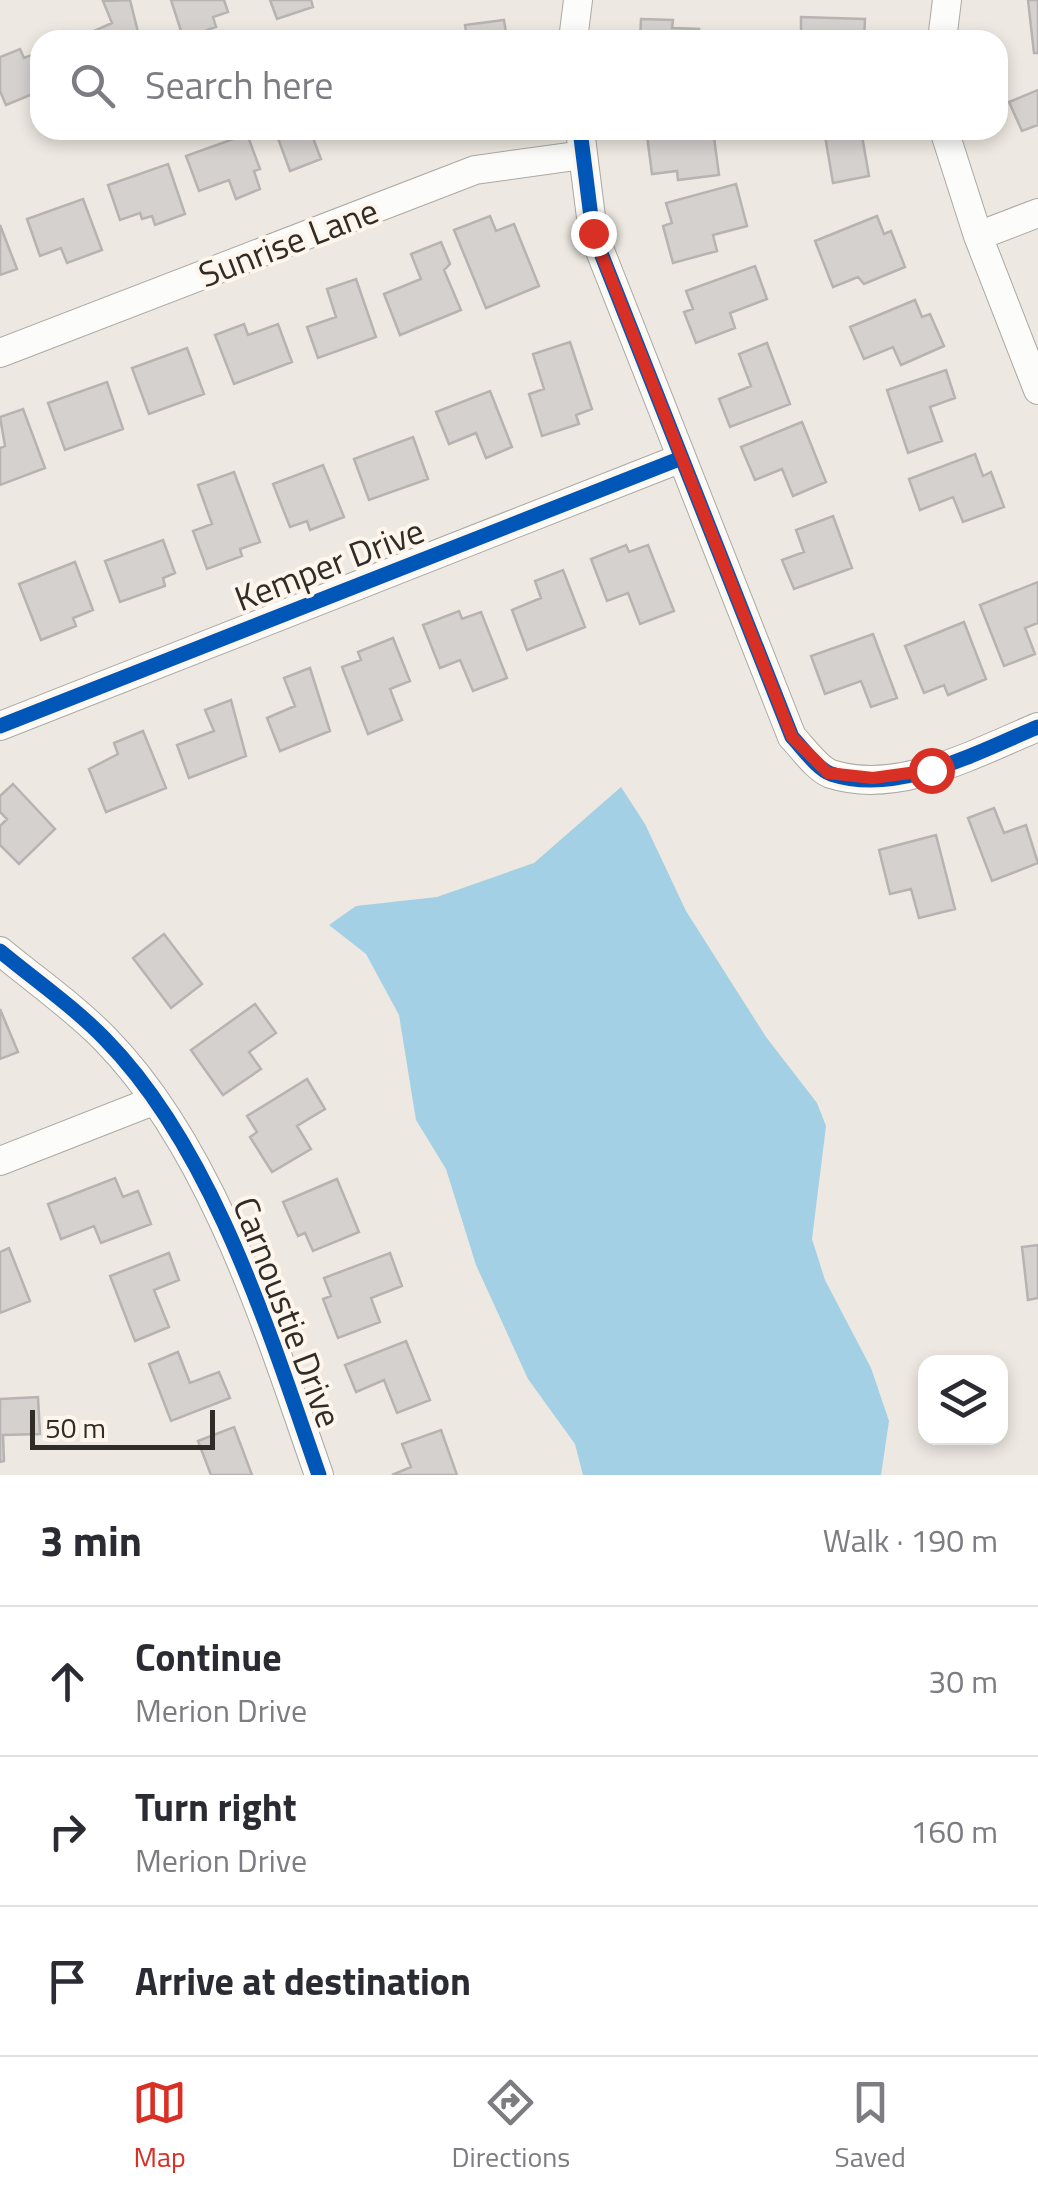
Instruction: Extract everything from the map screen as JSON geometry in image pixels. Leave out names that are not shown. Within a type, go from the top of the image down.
[{"type":"street","points":[[574,30],[578,0]]},
{"type":"street","points":[[943,30],[947,0]]},
{"type":"street","points":[[947,140],[978,236],[1038,390]]},
{"type":"street","points":[[582,143],[593,233],[679,459],[792,737],[828,773],[873,778],[931,770],[1038,727]]},
{"type":"street","name":"Sunrise Lane","points":[[0,353],[474,170],[582,143]]},
{"type":"street","points":[[978,236],[1038,213]]},
{"type":"street","name":"Kemper Drive","points":[[0,726],[679,459]]},
{"type":"street","name":"Carnoustie Drive","points":[[0,951],[106,1040],[153,1101],[223,1218],[319,1475]]},
{"type":"street","points":[[0,1161],[153,1101]]},
{"type":"water","points":[[621,787],[645,824],[686,911],[766,1037],[817,1103],[826,1126],[812,1239],[825,1280],[871,1368],[889,1421],[881,1475],[583,1475],[575,1444],[528,1379],[476,1265],[446,1169],[416,1120],[399,1015],[366,954],[329,925],[356,906],[437,897],[534,863]]},
{"type":"building","points":[[130,0],[138,30],[96,30],[112,23],[103,1]]},
{"type":"building","points":[[171,0],[224,0],[228,12],[213,17],[216,27],[181,30]]},
{"type":"building","points":[[270,0],[311,0],[313,7],[277,19]]},
{"type":"building","points":[[1028,0],[1038,0],[1038,53],[1034,53]]},
{"type":"building","points":[[801,17],[865,19],[864,30],[801,30]]},
{"type":"building","points":[[641,19],[673,20],[672,28],[699,29],[699,30],[640,30]]},
{"type":"building","points":[[504,20],[506,30],[466,30],[465,25]]},
{"type":"building","points":[[20,49],[24,58],[30,56],[30,95],[6,105],[0,91],[0,57]]},
{"type":"building","points":[[1038,90],[1038,125],[1022,131],[1009,102]]},
{"type":"building","points":[[230,140],[249,140],[260,169],[254,171],[260,189],[236,199],[229,180],[199,191],[186,156]]},
{"type":"building","points":[[279,140],[314,140],[321,159],[290,171]]},
{"type":"building","points":[[648,140],[714,140],[719,175],[678,180],[677,171],[652,174]]},
{"type":"building","points":[[826,140],[863,140],[869,176],[833,183]]},
{"type":"building","points":[[168,164],[185,214],[155,225],[152,216],[142,219],[140,213],[120,220],[108,185]]},
{"type":"building","points":[[736,184],[747,226],[713,235],[717,251],[673,263],[663,226],[672,223],[666,203]]},
{"type":"building","points":[[83,199],[102,250],[67,263],[61,248],[40,256],[27,219]]},
{"type":"building","points":[[490,216],[496,231],[514,224],[539,286],[486,308],[454,230]]},
{"type":"building","points":[[877,216],[884,234],[891,231],[905,267],[864,284],[858,277],[833,287],[815,241]]},
{"type":"building","points":[[0,225],[17,269],[0,275]]},
{"type":"building","points":[[441,242],[450,264],[444,270],[461,310],[400,335],[384,294],[421,279],[411,254]]},
{"type":"building","points":[[755,266],[767,299],[730,313],[735,328],[696,343],[684,312],[693,309],[686,291]]},
{"type":"building","points":[[356,279],[376,337],[318,358],[307,327],[336,317],[327,289]]},
{"type":"building","points":[[915,300],[922,317],[930,314],[944,346],[901,365],[893,347],[864,359],[850,327]]},
{"type":"building","points":[[244,324],[248,335],[278,324],[292,362],[234,384],[215,335]]},
{"type":"building","points":[[570,342],[592,409],[576,415],[579,424],[542,436],[529,394],[544,389],[533,354]]},
{"type":"building","points":[[767,343],[790,404],[730,427],[719,399],[751,386],[739,354]]},
{"type":"building","points":[[187,348],[204,394],[149,414],[132,368]]},
{"type":"building","points":[[946,370],[955,398],[930,407],[942,441],[908,453],[887,390]]},
{"type":"building","points":[[107,382],[123,429],[65,450],[48,403]]},
{"type":"building","points":[[490,391],[512,447],[486,458],[476,433],[449,444],[436,412]]},
{"type":"building","points":[[23,409],[45,468],[0,485],[0,448],[5,446],[0,417]]},
{"type":"building","points":[[802,422],[826,482],[793,496],[782,469],[755,480],[741,447]]},
{"type":"building","points":[[413,437],[428,479],[369,500],[354,459]]},
{"type":"building","points":[[975,454],[983,476],[991,472],[1004,507],[963,522],[953,497],[920,510],[909,479]]},
{"type":"building","points":[[323,465],[344,517],[310,530],[307,521],[290,527],[273,484]]},
{"type":"building","points":[[234,472],[260,542],[240,549],[242,556],[207,569],[193,531],[212,524],[198,485]]},
{"type":"building","points":[[833,516],[852,568],[794,589],[782,560],[804,552],[796,530]]},
{"type":"building","points":[[163,540],[175,573],[163,578],[165,586],[120,602],[105,561]]},
{"type":"building","points":[[626,545],[629,552],[648,545],[674,611],[640,624],[628,593],[607,601],[591,559]]},
{"type":"building","points":[[75,562],[93,610],[73,618],[76,626],[41,640],[19,584]]},
{"type":"building","points":[[563,570],[585,627],[527,650],[512,610],[541,598],[535,581]]},
{"type":"building","points":[[1038,582],[1038,623],[1025,628],[1035,654],[1004,666],[980,605]]},
{"type":"building","points":[[459,611],[462,619],[481,612],[507,678],[473,691],[460,660],[440,668],[423,625]]},
{"type":"building","points":[[964,622],[986,679],[948,695],[944,685],[924,693],[905,646]]},
{"type":"building","points":[[873,634],[897,698],[871,707],[861,681],[825,694],[811,656]]},
{"type":"building","points":[[393,638],[410,681],[390,689],[402,720],[368,734],[342,667],[361,660],[358,652]]},
{"type":"building","points":[[310,668],[330,731],[280,751],[267,718],[295,706],[284,678]]},
{"type":"building","points":[[231,700],[246,756],[189,778],[177,745],[214,731],[205,710]]},
{"type":"building","points":[[143,731],[166,788],[106,812],[89,769],[118,754],[114,743]]},
{"type":"building","points":[[13,784],[55,829],[19,864],[0,845],[0,826],[7,819],[0,812],[0,796]]},
{"type":"building","points":[[994,808],[1004,833],[1026,825],[1038,863],[992,881],[968,818]]},
{"type":"building","points":[[936,835],[955,909],[919,918],[911,889],[890,894],[879,850]]},
{"type":"building","points":[[164,934],[202,984],[171,1008],[133,958]]},
{"type":"building","points":[[255,1004],[276,1033],[249,1052],[261,1069],[223,1095],[191,1050]]},
{"type":"building","points":[[0,1009],[18,1052],[0,1059]]},
{"type":"building","points":[[307,1079],[325,1109],[297,1126],[311,1149],[272,1172],[250,1137],[257,1132],[247,1116]]},
{"type":"building","points":[[115,1178],[123,1197],[138,1191],[151,1224],[101,1243],[94,1226],[61,1239],[48,1204]]},
{"type":"building","points":[[337,1179],[359,1232],[313,1251],[305,1233],[298,1236],[283,1202]]},
{"type":"building","points":[[1038,1245],[1038,1298],[1028,1300],[1022,1247]]},
{"type":"building","points":[[9,1248],[30,1301],[0,1313],[0,1252]]},
{"type":"building","points":[[169,1253],[179,1280],[154,1290],[169,1327],[135,1341],[110,1276]]},
{"type":"building","points":[[390,1253],[402,1286],[371,1298],[380,1322],[338,1338],[323,1299],[331,1296],[324,1278]]},
{"type":"building","points":[[406,1341],[430,1400],[397,1413],[384,1380],[356,1392],[345,1365]]},
{"type":"building","points":[[178,1352],[190,1383],[219,1372],[230,1398],[171,1421],[149,1364]]},
{"type":"building","points":[[38,1397],[40,1434],[3,1435],[4,1461],[0,1462],[0,1399]]},
{"type":"building","points":[[234,1427],[252,1475],[211,1475],[198,1441]]},
{"type":"building","points":[[441,1430],[457,1475],[392,1475],[411,1467],[402,1444]]},
{"type":"cycle path","points":[[581,140],[593,233],[792,737],[815,763],[831,774],[883,779],[964,759],[1038,727]]},
{"type":"cycle path","points":[[0,726],[679,459]]},
{"type":"cycle path","points":[[0,951],[105,1039],[143,1083],[177,1133],[234,1245],[319,1475]]},
{"type":"route","points":[[593,233],[679,459],[792,737],[828,773],[873,778],[931,770]]}]
